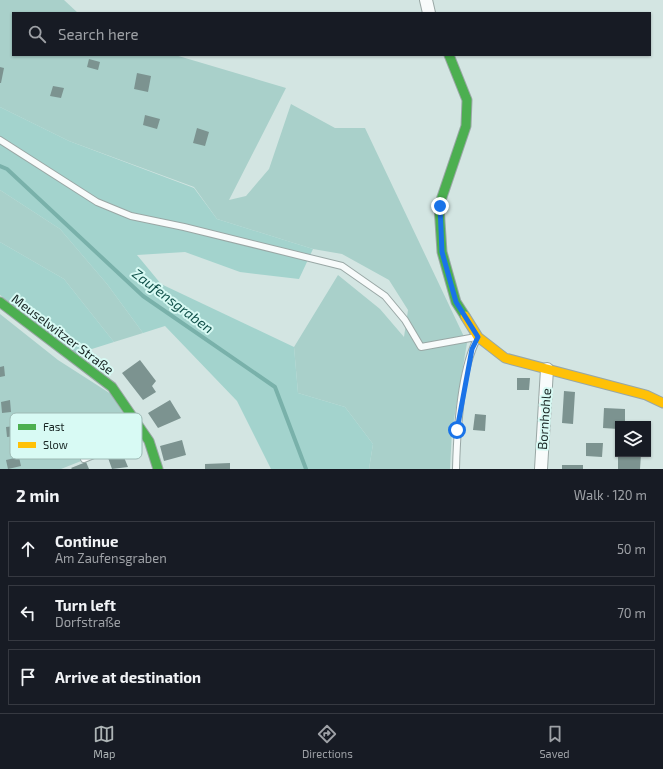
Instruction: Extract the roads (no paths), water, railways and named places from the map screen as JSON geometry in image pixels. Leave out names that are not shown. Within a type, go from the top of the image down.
[{"type":"street","points":[[426,0],[429,12]]},
{"type":"street","points":[[449,56],[467,100],[466,126],[440,206],[442,252],[456,302],[478,337],[505,358],[646,395],[663,403]]},
{"type":"street","name":"Meuselwitzer Straße","points":[[0,302],[112,387],[130,413]]},
{"type":"street","name":"Bornhohle","points":[[541,469],[547,369]]},
{"type":"street","name":"Meuselwitzer Straße","points":[[142,431],[149,441],[158,469]]},
{"type":"lane","points":[[0,140],[97,202],[131,216],[184,227],[342,266],[385,296],[405,320],[421,347],[478,337]]},
{"type":"lane","points":[[456,469],[457,430],[462,396],[472,349],[478,337]]},
{"type":"waterway","name":"Zaufensgraben","points":[[0,166],[7,169],[143,296],[275,387],[306,469]]}]
